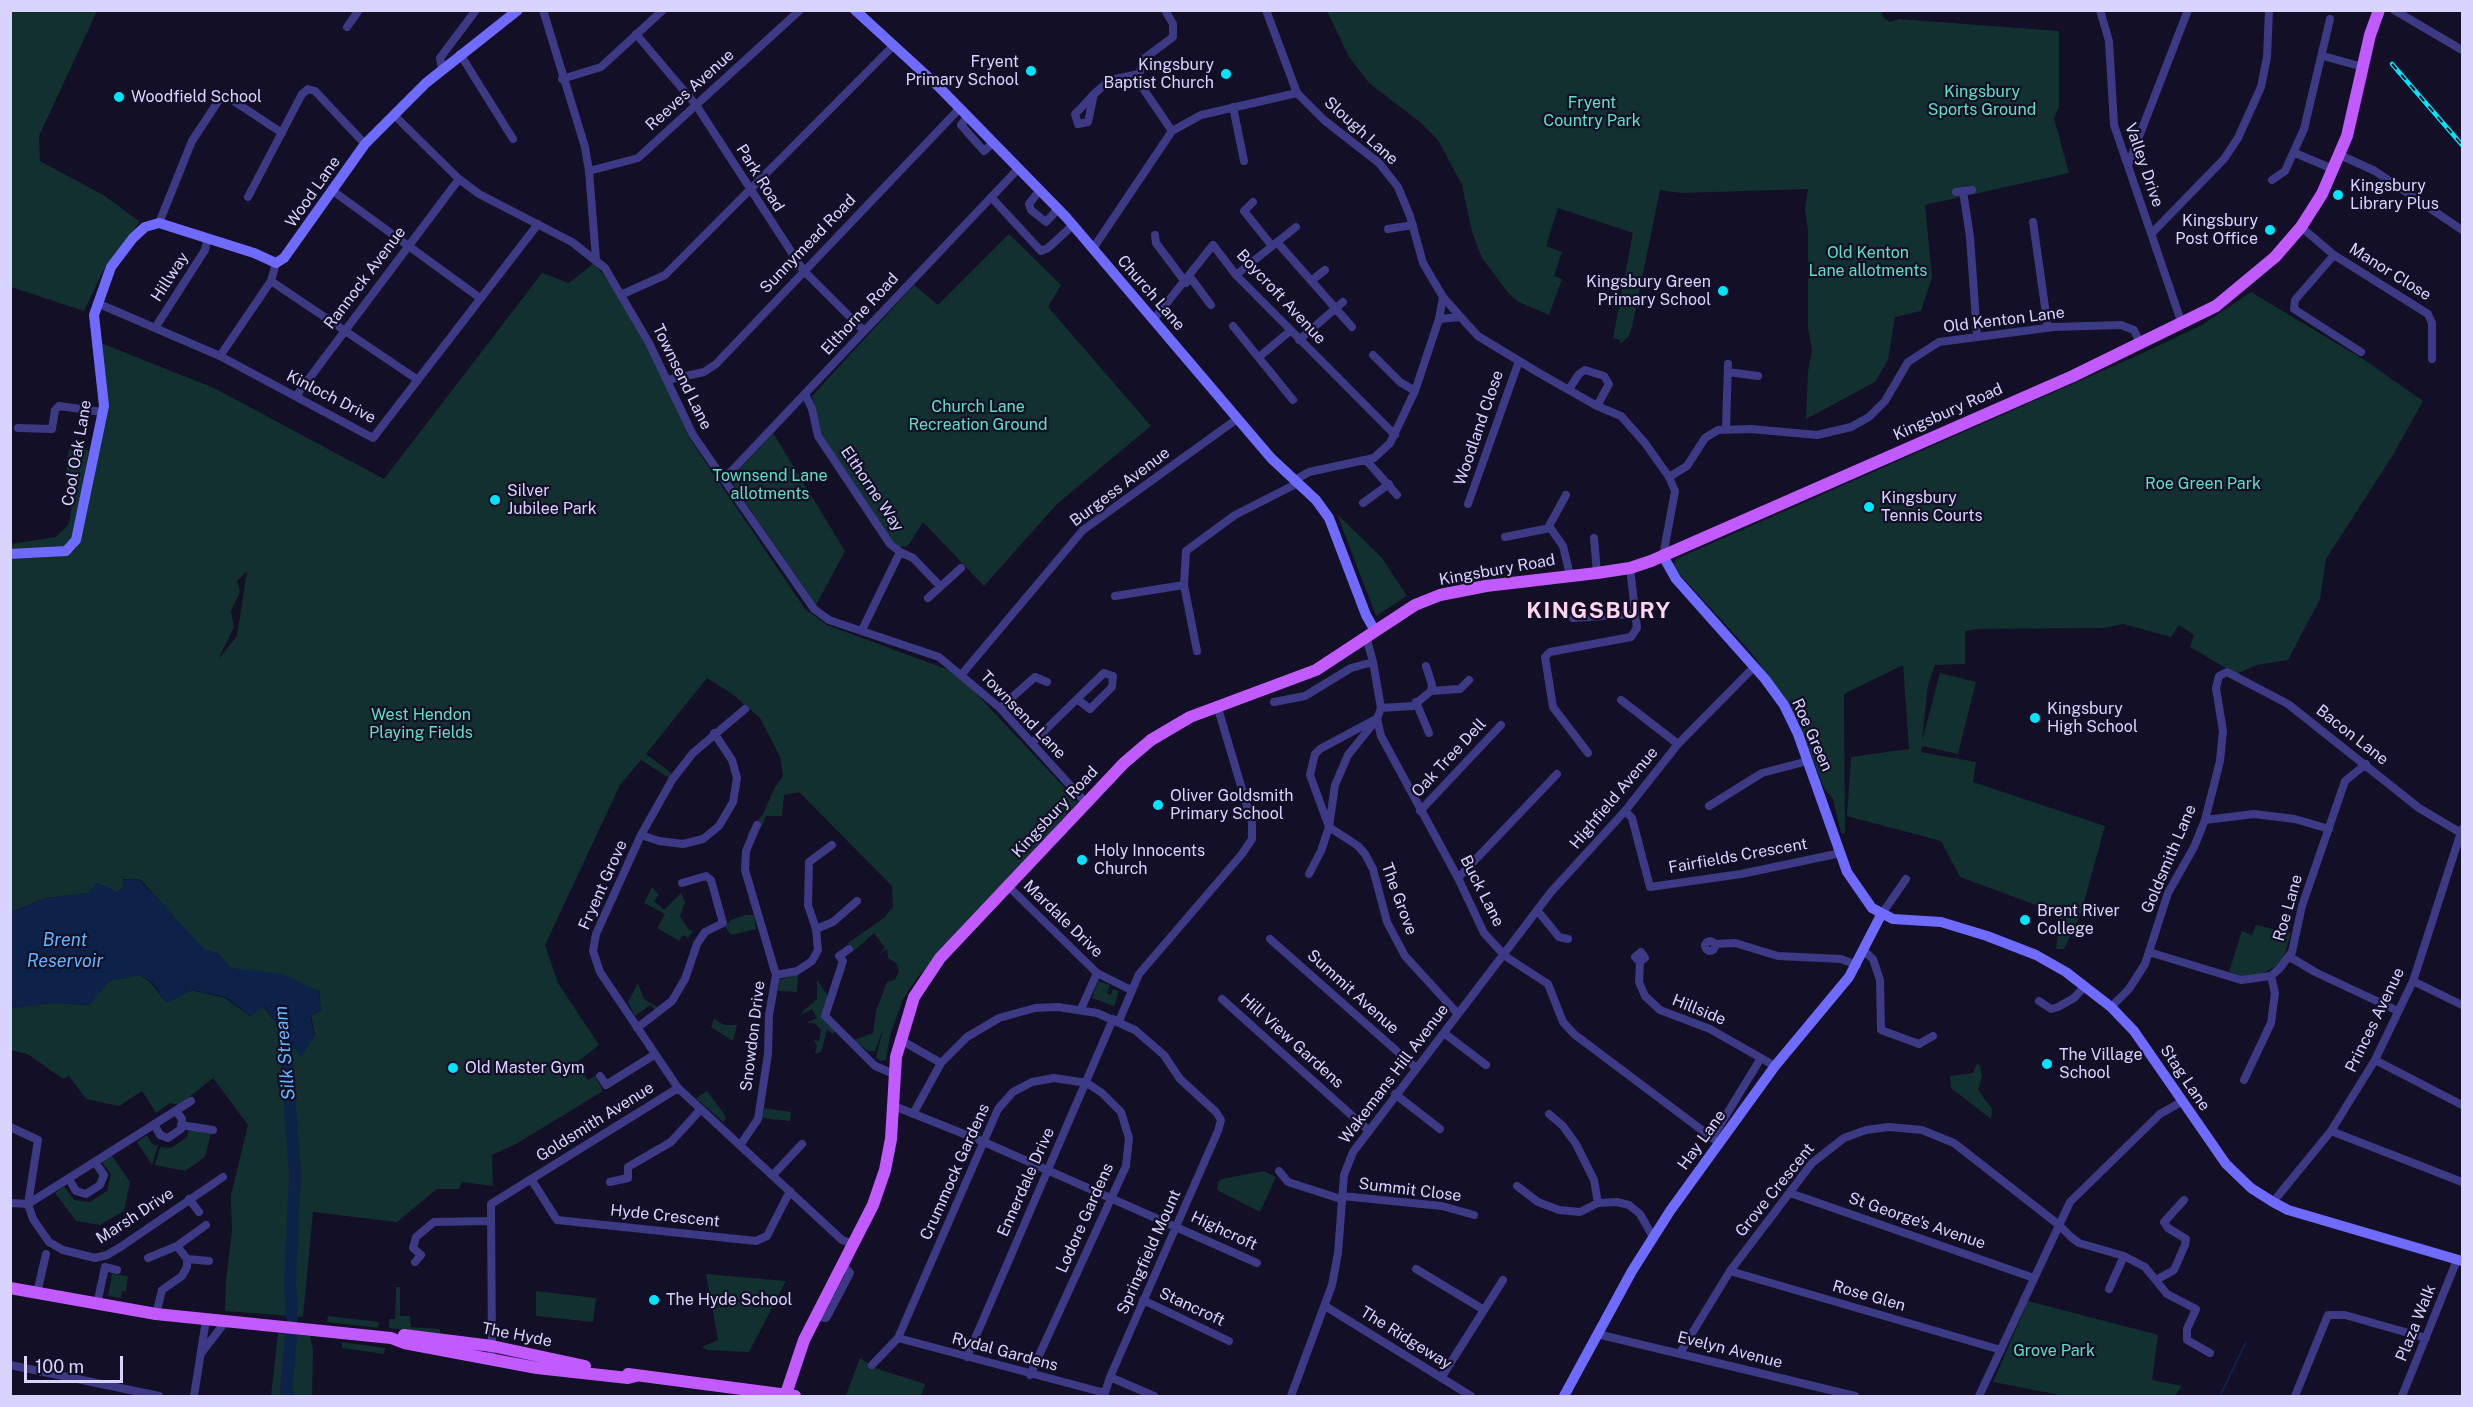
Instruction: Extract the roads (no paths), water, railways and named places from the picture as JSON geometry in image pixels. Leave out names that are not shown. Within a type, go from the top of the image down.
[{"type":"main road","name":"Kingsbury Road","points":[[789,1396],[815,1316],[873,1205],[885,1170],[891,1139],[894,1074],[899,1039],[914,997],[940,958],[1124,763],[1148,742],[1190,717],[1217,705],[1316,670],[1370,632],[1414,605],[1440,595],[1486,586],[1630,568],[1663,556],[2141,345],[2236,292],[2276,257],[2301,226],[2333,169],[2354,112],[2370,35],[2379,10]]},
{"type":"main road","name":"The Hyde","points":[[10,1288],[156,1314],[391,1338],[404,1343],[537,1368],[628,1378],[636,1376]]},
{"type":"main road","name":"The Hyde","points":[[391,1338],[402,1335],[492,1346],[636,1376],[789,1396]]},
{"type":"street","points":[[347,27],[360,10]]},
{"type":"street","points":[[442,69],[440,58],[476,10]]},
{"type":"street","name":"Wood Lane","points":[[276,263],[284,258],[365,144],[442,69],[518,10]]},
{"type":"street","points":[[543,10],[562,79],[585,147],[596,259]]},
{"type":"street","points":[[562,79],[601,66],[663,10]]},
{"type":"street","name":"Reeves Avenue","points":[[589,171],[634,161],[800,10]]},
{"type":"street","name":"Church Lane","points":[[855,10],[960,108],[1058,209],[1094,248],[1271,458],[1316,500],[1329,518],[1366,615],[1370,632]]},
{"type":"street","points":[[1165,10],[1173,24],[1173,37],[1144,58],[1139,74],[1140,84],[1172,131]]},
{"type":"street","points":[[1094,248],[1172,131],[1201,115],[1297,93],[1266,10]]},
{"type":"street","name":"Valley Drive","points":[[2100,10],[2109,41],[2114,125],[2182,324]]},
{"type":"street","points":[[2128,165],[2188,10]]},
{"type":"street","points":[[2152,233],[2224,159],[2238,138],[2261,87],[2267,57],[2269,10]]},
{"type":"street","points":[[2394,10],[2463,50]]},
{"type":"street","points":[[2272,180],[2285,171],[2304,129],[2330,19]]},
{"type":"street","name":"Park Road","points":[[636,34],[696,105],[803,270],[864,331]]},
{"type":"street","points":[[623,294],[665,275],[893,46]]},
{"type":"street","points":[[460,54],[513,139]]},
{"type":"street","points":[[2323,56],[2363,67]]},
{"type":"street","points":[[1094,94],[1110,80],[1139,74]]},
{"type":"street","points":[[248,197],[302,94],[308,89],[315,91],[365,144]]},
{"type":"street","name":"Slough Lane","points":[[1297,93],[1324,120],[1379,163],[1398,187],[1413,225],[1423,263],[1443,297],[1478,336],[1597,406],[1621,416],[1669,477]]},
{"type":"street","points":[[220,356],[271,281],[276,263],[254,253],[159,224],[192,141],[219,100],[226,96],[282,133]]},
{"type":"street","points":[[1233,107],[1244,161]]},
{"type":"street","name":"Sunnymead Road","points":[[668,380],[704,372],[716,364],[803,270],[960,108]]},
{"type":"street","name":"Townsend Lane","points":[[394,115],[459,179],[479,194],[580,247],[609,272],[668,380],[693,435],[814,609],[829,620],[939,657],[1000,708],[1086,803]]},
{"type":"street","points":[[2295,153],[2333,169]]},
{"type":"street","points":[[2340,155],[2375,171],[2463,230]]},
{"type":"street","name":"Elthorne Road","points":[[724,479],[1018,169]]},
{"type":"street","name":"Rannock Avenue","points":[[296,396],[459,179]]},
{"type":"street","points":[[333,190],[480,298]]},
{"type":"street","points":[[1039,191],[1029,204],[1031,210],[1046,222],[1058,209]]},
{"type":"street","points":[[1964,191],[1970,237],[1977,335]]},
{"type":"street","points":[[991,197],[1041,251],[1048,248],[1073,225]]},
{"type":"street","points":[[1253,202],[1244,211],[1352,327]]},
{"type":"street","points":[[2032,222],[2048,328]]},
{"type":"street","name":"Cool Oak Lane","points":[[10,554],[60,552],[74,545],[103,412],[94,315],[97,303],[111,267],[140,230],[150,224],[159,224]]},
{"type":"street","name":"Kinloch Drive","points":[[97,303],[220,356],[373,438],[538,224]]},
{"type":"street","points":[[1388,229],[1413,225]]},
{"type":"street","name":"Manor Close","points":[[2301,226],[2334,255],[2428,314],[2432,323],[2432,359]]},
{"type":"street","points":[[1236,275],[1296,227]]},
{"type":"street","points":[[1155,235],[1156,243],[1211,305]]},
{"type":"street","points":[[580,247],[593,236]]},
{"type":"street","name":"Hillway","points":[[155,328],[205,250],[207,240]]},
{"type":"street","name":"Boycroft Avenue","points":[[1154,319],[1188,280],[1213,245],[1236,275],[1395,435]]},
{"type":"street","points":[[2334,255],[2297,297],[2294,309],[2361,352]]},
{"type":"street","points":[[1311,281],[1325,270]]},
{"type":"street","points":[[271,281],[418,380]]},
{"type":"street","points":[[1197,651],[1184,585],[1186,551],[1235,515],[1309,472],[1366,460],[1382,453],[1395,435],[1415,391],[1439,319],[1443,297]]},
{"type":"street","points":[[1299,340],[1343,302]]},
{"type":"street","points":[[1439,319],[1460,317]]},
{"type":"street","points":[[1233,326],[1293,400]]},
{"type":"street","name":"Old Kenton Lane","points":[[1726,428],[1817,435],[1851,427],[1869,417],[1885,401],[1908,362],[1917,353],[1939,342],[1977,335],[2048,328],[2128,326],[2134,330],[2141,345]]},
{"type":"street","points":[[1259,357],[1290,331]]},
{"type":"street","points":[[1373,356],[1400,382],[1415,391]]},
{"type":"street","name":"Woodland Close","points":[[1468,504],[1518,361]]},
{"type":"street","points":[[1663,556],[1675,491],[1669,477],[1687,466],[1705,438],[1726,428],[1728,368],[1758,375]]},
{"type":"street","points":[[1569,389],[1579,374],[1585,370],[1604,376],[1609,384],[1597,406]]},
{"type":"street","name":"Elthorne Way","points":[[805,394],[812,409],[818,436],[890,544],[900,552],[862,630]]},
{"type":"street","points":[[18,428],[52,429],[55,410],[59,406],[103,412]]},
{"type":"street","name":"Burgess Avenue","points":[[962,674],[1083,530],[1238,419]]},
{"type":"street","points":[[1366,460],[1398,495]]},
{"type":"street","points":[[1363,502],[1389,484]]},
{"type":"street","points":[[1550,528],[1566,495]]},
{"type":"street","points":[[1505,537],[1550,528]]},
{"type":"street","points":[[1550,528],[1563,546],[1570,575]]},
{"type":"street","points":[[1594,538],[1597,573]]},
{"type":"street","points":[[900,552],[913,558],[940,586]]},
{"type":"street","name":"Roe Green","points":[[1663,556],[1676,579],[1754,667],[1784,705],[1808,761],[1847,872],[1862,895],[1881,915]]},
{"type":"street","points":[[928,598],[961,568]]},
{"type":"street","points":[[1588,753],[1553,707],[1545,657],[1550,652],[1631,637],[1637,628],[1630,568]]},
{"type":"street","points":[[1115,596],[1184,585]]},
{"type":"street","points":[[1573,618],[1635,614]]},
{"type":"street","points":[[1309,874],[1321,851],[1329,827],[1335,785],[1348,755],[1377,718],[1381,708],[1370,632]]},
{"type":"street","points":[[1275,702],[1305,696],[1351,668],[1373,662]]},
{"type":"street","points":[[1426,666],[1430,672],[1431,691]]},
{"type":"street","name":"Highfield Avenue","points":[[1505,956],[1537,910],[1625,811],[1678,744],[1754,667]]},
{"type":"street","name":"Bacon Lane","points":[[2218,676],[2227,672],[2288,704],[2419,808],[2462,831]]},
{"type":"street","points":[[1032,743],[1077,699],[1104,673],[1113,676],[1112,687],[1090,709],[1077,699]]},
{"type":"street","name":"Goldsmith Lane","points":[[2111,1007],[2133,984],[2150,952],[2168,893],[2194,847],[2205,820],[2220,761],[2222,741],[2216,688],[2218,676]]},
{"type":"street","points":[[1000,708],[1035,677],[1047,682]]},
{"type":"street","points":[[1381,708],[1404,708],[1431,691],[1460,689],[1469,680]]},
{"type":"street","points":[[1622,700],[1678,744]]},
{"type":"street","points":[[1416,702],[1429,734]]},
{"type":"street","name":"Ennerdale Drive","points":[[967,1357],[1048,1169],[1131,990],[1148,962],[1242,854],[1252,839],[1252,823],[1217,705]]},
{"type":"street","name":"Fryent Grove","points":[[678,1088],[600,972],[593,951],[596,934],[641,835],[672,780],[693,753],[745,709]]},
{"type":"street","points":[[1329,827],[1310,775],[1315,754],[1320,749],[1377,718]]},
{"type":"street","name":"Buck Lane","points":[[1377,718],[1382,736],[1420,811],[1458,878],[1484,933],[1505,956],[1551,988],[1563,1022],[1574,1034],[1715,1141]]},
{"type":"street","name":"Oak Tree Dell","points":[[1420,811],[1501,725]]},
{"type":"street","points":[[641,835],[659,841],[683,844],[703,838],[719,826],[733,802],[737,777],[732,760],[714,733]]},
{"type":"street","points":[[1709,806],[1762,773],[1808,761]]},
{"type":"street","name":"Roe Lane","points":[[2271,976],[2290,957],[2302,906],[2345,781],[2366,764]]},
{"type":"street","points":[[1458,878],[1557,774]]},
{"type":"street","name":"Fairfields Crescent","points":[[1625,811],[1632,818],[1650,887],[1741,874],[1841,853]]},
{"type":"street","points":[[2205,820],[2254,814],[2295,819],[2329,829]]},
{"type":"street","name":"Snowdon Drive","points":[[741,1144],[758,1119],[768,1054],[769,1015],[776,975],[745,870],[746,851],[757,825]]},
{"type":"street","name":"The Grove","points":[[1329,827],[1358,846],[1365,854],[1373,869],[1388,922],[1405,956],[1458,1014]]},
{"type":"street","name":"Princes Avenue","points":[[2272,1202],[2331,1131],[2375,1060],[2413,981],[2462,831]]},
{"type":"street","points":[[776,975],[797,971],[812,962],[818,950],[816,929],[808,905],[809,862],[832,844]]},
{"type":"street","points":[[637,1028],[672,1001],[685,979],[697,944],[705,932],[723,923],[711,880],[706,876],[682,883]]},
{"type":"street","points":[[1881,915],[1906,879]]},
{"type":"street","name":"Mardale Drive","points":[[1009,887],[1097,973],[1131,990]]},
{"type":"street","points":[[816,929],[833,922],[857,901]]},
{"type":"street","points":[[1537,910],[1559,937],[1568,939]]},
{"type":"street","name":"Hay Lane","points":[[1564,1396],[1653,1237],[1715,1141],[1857,965],[1881,915]]},
{"type":"street","name":"Stag Lane","points":[[1881,915],[1905,921],[1941,922],[2017,947],[2046,960],[2085,986],[2134,1030],[2226,1164],[2251,1188],[2288,1210],[2460,1261]]},
{"type":"street","name":"Summit Avenue","points":[[1270,939],[1416,1068]]},
{"type":"street","points":[[1715,944],[1735,943],[1778,956],[1841,959],[1857,965]]},
{"type":"street","points":[[849,949],[839,956],[843,961],[825,1016],[875,1066],[894,1074]]},
{"type":"street","points":[[1864,951],[1873,959],[1880,980],[1881,1030],[1918,1044],[1933,1036]]},
{"type":"street","points":[[2150,952],[2241,981],[2271,976],[2275,993],[2271,1023],[2244,1080]]},
{"type":"street","name":"Wakemans Hill Avenue","points":[[1291,1396],[1325,1306],[1338,1253],[1341,1198],[1347,1164],[1368,1130],[1395,1094],[1505,956]]},
{"type":"street","points":[[2290,957],[2398,1011]]},
{"type":"street","name":"Hillside","points":[[1640,962],[1639,982],[1645,996],[1656,1006],[1710,1029],[1775,1066]]},
{"type":"street","name":"Mardale Drive","points":[[1081,1010],[1097,973]]},
{"type":"street","points":[[2413,981],[2463,1005]]},
{"type":"street","points":[[2039,1001],[2051,1008],[2058,1007],[2074,998],[2085,986]]},
{"type":"street","name":"Hill View Gardens","points":[[1222,999],[1368,1130]]},
{"type":"street","points":[[913,1114],[941,1063],[967,1037],[999,1017],[1035,1008],[1058,1007],[1081,1010],[1116,1020]]},
{"type":"street","name":"Springfield Mount","points":[[1105,1395],[1110,1377],[1178,1227],[1221,1120],[1216,1112],[1180,1079],[1156,1048],[1116,1020]]},
{"type":"street","points":[[1444,1033],[1486,1065]]},
{"type":"street","points":[[899,1039],[941,1063]]},
{"type":"street","points":[[600,1076],[606,1085],[654,1055]]},
{"type":"street","points":[[1715,1141],[1761,1058]]},
{"type":"street","points":[[2375,1060],[2463,1105]]},
{"type":"street","name":"Crummock Gardens","points":[[898,1338],[998,1109],[1012,1092],[1032,1082],[1054,1078],[1087,1083]]},
{"type":"street","name":"Lodore Gardens","points":[[1030,1375],[1126,1166],[1129,1138],[1121,1112],[1102,1093],[1087,1083]]},
{"type":"street","name":"Goldsmith Avenue","points":[[492,1359],[489,1221],[491,1204],[678,1088],[842,1240],[853,1244]]},
{"type":"street","points":[[1395,1094],[1440,1129]]},
{"type":"street","points":[[10,1203],[28,1204],[191,1101]]},
{"type":"street","points":[[1979,1396],[2070,1202],[2160,1114],[2183,1101]]},
{"type":"street","name":"Highcroft","points":[[894,1106],[1048,1169],[1257,1263]]},
{"type":"street","points":[[610,1182],[628,1178],[628,1167],[671,1142],[701,1109]]},
{"type":"street","points":[[154,1124],[160,1135],[168,1138],[181,1129],[182,1119],[176,1111]]},
{"type":"street","points":[[1549,1114],[1563,1126],[1576,1144],[1594,1180],[1598,1203]]},
{"type":"street","points":[[181,1125],[213,1130]]},
{"type":"street","points":[[10,1127],[38,1140],[28,1204]]},
{"type":"street","name":"Grove Crescent","points":[[1680,1353],[1730,1271],[1818,1157],[1844,1138],[1878,1128],[1912,1128],[1954,1143],[2079,1243],[2124,1256],[2145,1267],[2167,1294],[2196,1309],[2187,1329],[2187,1340],[2210,1353]]},
{"type":"street","points":[[2331,1131],[2463,1182]]},
{"type":"street","points":[[773,1175],[802,1144]]},
{"type":"street","points":[[69,1179],[76,1191],[86,1194],[100,1185],[104,1174],[95,1162]]},
{"type":"street","name":"Summit Close","points":[[1279,1171],[1288,1182],[1341,1198],[1442,1206],[1474,1215]]},
{"type":"street","name":"Marsh Drive","points":[[28,1204],[33,1219],[49,1242],[63,1250],[94,1258],[114,1251],[223,1177]]},
{"type":"street","name":"Hyde Crescent","points":[[531,1179],[557,1220],[756,1241],[768,1236],[790,1191]]},
{"type":"street","points":[[1517,1186],[1538,1202],[1559,1210],[1580,1212],[1598,1203],[1617,1202],[1629,1205],[1640,1214],[1653,1237]]},
{"type":"street","name":"St George's Avenue","points":[[1790,1193],[2034,1278]]},
{"type":"street","points":[[189,1199],[199,1212]]},
{"type":"street","points":[[2156,1280],[2174,1270],[2185,1245],[2183,1236],[2168,1228],[2164,1222],[2184,1200]]},
{"type":"street","points":[[416,1262],[421,1255],[413,1248],[416,1237],[434,1222],[489,1221]]},
{"type":"street","points":[[148,1258],[177,1246],[206,1225]]},
{"type":"street","points":[[177,1246],[187,1258],[209,1261]]},
{"type":"street","points":[[37,1293],[46,1254]]},
{"type":"street","points":[[2109,1288],[2124,1256]]},
{"type":"street","points":[[156,1314],[162,1290],[182,1276],[187,1258]]},
{"type":"street","name":"Plaza Walk","points":[[2402,1396],[2460,1261]]},
{"type":"street","points":[[97,1304],[105,1267],[117,1270]]},
{"type":"street","points":[[1416,1269],[1484,1310]]},
{"type":"street","name":"Rose Glen","points":[[1730,1271],[2001,1350]]},
{"type":"street","points":[[1441,1378],[1503,1280]]},
{"type":"street","name":"Stancroft","points":[[1143,1300],[1229,1341]]},
{"type":"street","name":"The Ridgeway","points":[[1325,1306],[1471,1396]]},
{"type":"street","points":[[2295,1396],[2328,1315],[2345,1315],[2426,1338]]},
{"type":"street","points":[[194,1396],[206,1320]]},
{"type":"street","points":[[200,1355],[226,1321]]},
{"type":"street","name":"Evelyn Avenue","points":[[1597,1334],[1856,1396]]},
{"type":"street","points":[[872,1365],[898,1338]]},
{"type":"street","name":"Rydal Gardens","points":[[898,1338],[1105,1395]]},
{"type":"street","points":[[10,1365],[159,1396]]},
{"type":"street","points":[[1110,1377],[1154,1396]]},
{"type":"water","name":"Brent Reservoir","points":[[139,879],[205,950],[218,953],[231,968],[283,974],[319,992],[321,1010],[310,1016],[315,1036],[301,1057],[264,1006],[251,1016],[225,997],[191,990],[167,1003],[152,982],[140,975],[109,981],[89,1005],[54,1003],[11,1008],[11,912],[46,898],[88,893],[97,883],[116,892],[124,888],[122,880]]},
{"type":"waterway","name":"Silk Stream","points":[[284,1022],[295,1175],[290,1281],[292,1318]]},
{"type":"waterway","name":"Silk Stream","points":[[289,1396],[286,1390],[291,1338]]},
{"type":"waterway","points":[[2220,1396],[2246,1342]]},
{"type":"railway","points":[[2392,64],[2462,145]]},
{"type":"place","name":"Fryent Primary School","points":[[1031,71]]},
{"type":"place","name":"Kingsbury Baptist Church","points":[[1226,74]]},
{"type":"place","name":"Woodfield School","points":[[119,97]]},
{"type":"place","name":"Kingsbury Library Plus","points":[[2338,195]]},
{"type":"place","name":"Kingsbury Post Office","points":[[2270,230]]},
{"type":"place","name":"Kingsbury Green Primary School","points":[[1723,291]]},
{"type":"place","name":"Silver Jubilee Park","points":[[495,500]]},
{"type":"place","name":"Kingsbury Tennis Courts","points":[[1869,507]]},
{"type":"place","name":"Kingsbury High School","points":[[2035,718]]},
{"type":"place","name":"Oliver Goldsmith Primary School","points":[[1158,805]]},
{"type":"place","name":"Holy Innocents Church","points":[[1082,860]]},
{"type":"place","name":"Brent River College","points":[[2025,920]]},
{"type":"place","name":"The Village School","points":[[2047,1064]]},
{"type":"place","name":"Old Master Gym","points":[[453,1068]]},
{"type":"place","name":"The Hyde School","points":[[654,1300]]},
{"type":"district","name":"KINGSBURY","points":[[1599,611]]},
{"type":"park label","name":"Kingsbury Sports Ground","points":[[1982,101]]},
{"type":"park label","name":"Fryent Country Park","points":[[1592,112]]},
{"type":"park label","name":"Old Kenton Lane allotments","points":[[1868,262]]},
{"type":"park label","name":"Church Lane Recreation Ground","points":[[978,416]]},
{"type":"park label","name":"Roe Green Park","points":[[2203,484]]},
{"type":"park label","name":"Townsend Lane allotments","points":[[770,485]]},
{"type":"park label","name":"West Hendon Playing Fields","points":[[421,724]]},
{"type":"park label","name":"Grove Park","points":[[2054,1351]]}]
